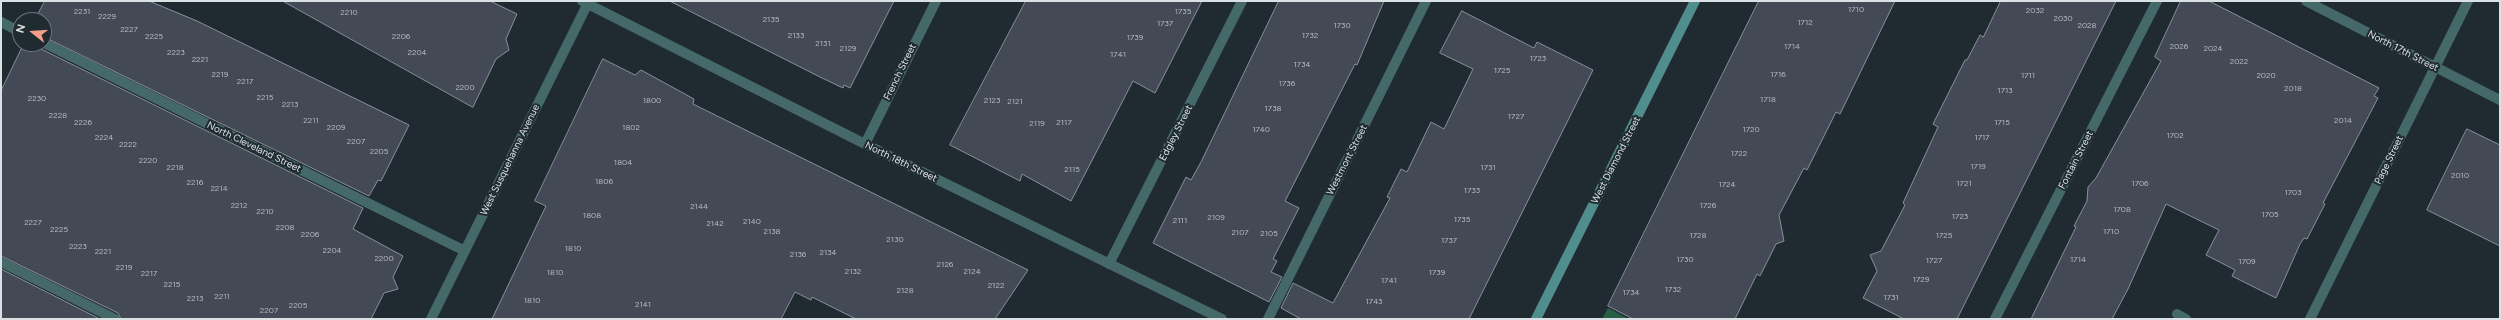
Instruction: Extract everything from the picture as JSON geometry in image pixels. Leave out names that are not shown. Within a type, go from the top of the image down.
[{"type":"main road","name":"West Diamond Street","points":[[1536,319],[1695,1]]},
{"type":"street","name":"French Street","points":[[865,144],[936,1]]},
{"type":"street","name":"Edgley Street","points":[[1109,264],[1242,1]]},
{"type":"street","name":"Westmont Street","points":[[1268,319],[1426,1]]},
{"type":"street","name":"Fontain Street","points":[[1995,319],[2157,1]]},
{"type":"street","name":"North 17th Street","points":[[2306,1],[2500,100]]},
{"type":"street","name":"Page Street","points":[[2310,319],[2468,1]]},
{"type":"street","name":"North 18th Street","points":[[586,2],[865,144],[1222,319]]},
{"type":"street","name":"West Susquehanna Avenue","points":[[431,319],[586,2]]},
{"type":"street","points":[[1,22],[12,28]]},
{"type":"street","name":"North Cleveland Street","points":[[52,47],[465,252]]},
{"type":"street","points":[[1,262],[115,319]]},
{"type":"green space","points":[[1608,308],[1629,319],[1602,319]]},
{"type":"building","points":[[45,1],[149,1],[197,21],[409,125],[381,181],[378,180],[369,196],[52,41],[52,12],[39,12]]},
{"type":"building","points":[[283,1],[490,1],[517,14],[506,39],[509,50],[496,59],[473,107]]},
{"type":"building","points":[[670,1],[894,1],[850,88],[844,85],[843,88]]},
{"type":"building","points":[[1026,1],[1202,1],[1155,93],[1133,81],[1071,201],[1022,174],[1020,181],[950,145]]},
{"type":"building","points":[[1279,1],[1384,1],[1357,65],[1355,64],[1285,201],[1299,208],[1273,259],[1277,261],[1271,272],[1282,277],[1269,302],[1153,243],[1186,177],[1191,180],[1201,162]]},
{"type":"building","points":[[1759,1],[1895,1],[1840,114],[1836,112],[1807,170],[1804,168],[1779,215],[1784,241],[1776,244],[1760,276],[1757,274],[1735,319],[1633,319],[1608,306]]},
{"type":"building","points":[[2001,1],[2116,1],[1957,319],[1904,319],[1863,298],[1877,271],[1870,255],[1881,251],[1905,205],[1903,203],[1938,127],[1933,124],[1965,60],[1967,60],[1980,35],[1983,37]]},
{"type":"building","points":[[2181,1],[2209,1],[2379,88],[2374,96],[2378,98],[2323,203],[2325,204],[2307,239],[2304,238],[2300,244],[2276,298],[2232,276],[2235,270],[2206,255],[2219,230],[2166,204],[2128,289],[2112,319],[2031,319],[2076,227],[2074,226],[2087,201],[2088,187],[2096,178],[2161,61],[2155,57]]},
{"type":"building","points":[[1462,11],[1534,48],[1537,42],[1593,70],[1469,319],[1301,319],[1281,308],[1293,283],[1333,303],[1390,198],[1387,197],[1401,169],[1407,172],[1431,122],[1444,129],[1473,69],[1440,53]]},
{"type":"building","points":[[20,52],[47,52],[363,208],[353,229],[403,256],[393,277],[398,289],[384,293],[371,319],[121,319],[118,313],[1,256],[1,91]]},
{"type":"building","points":[[603,59],[635,75],[641,70],[694,99],[693,104],[1028,270],[995,319],[856,319],[812,297],[811,300],[795,292],[781,319],[492,319],[546,206],[535,201]]},
{"type":"building","points":[[2467,129],[2500,145],[2500,246],[2427,210]]},
{"type":"building","points":[[1,269],[100,319],[1,319]]}]
